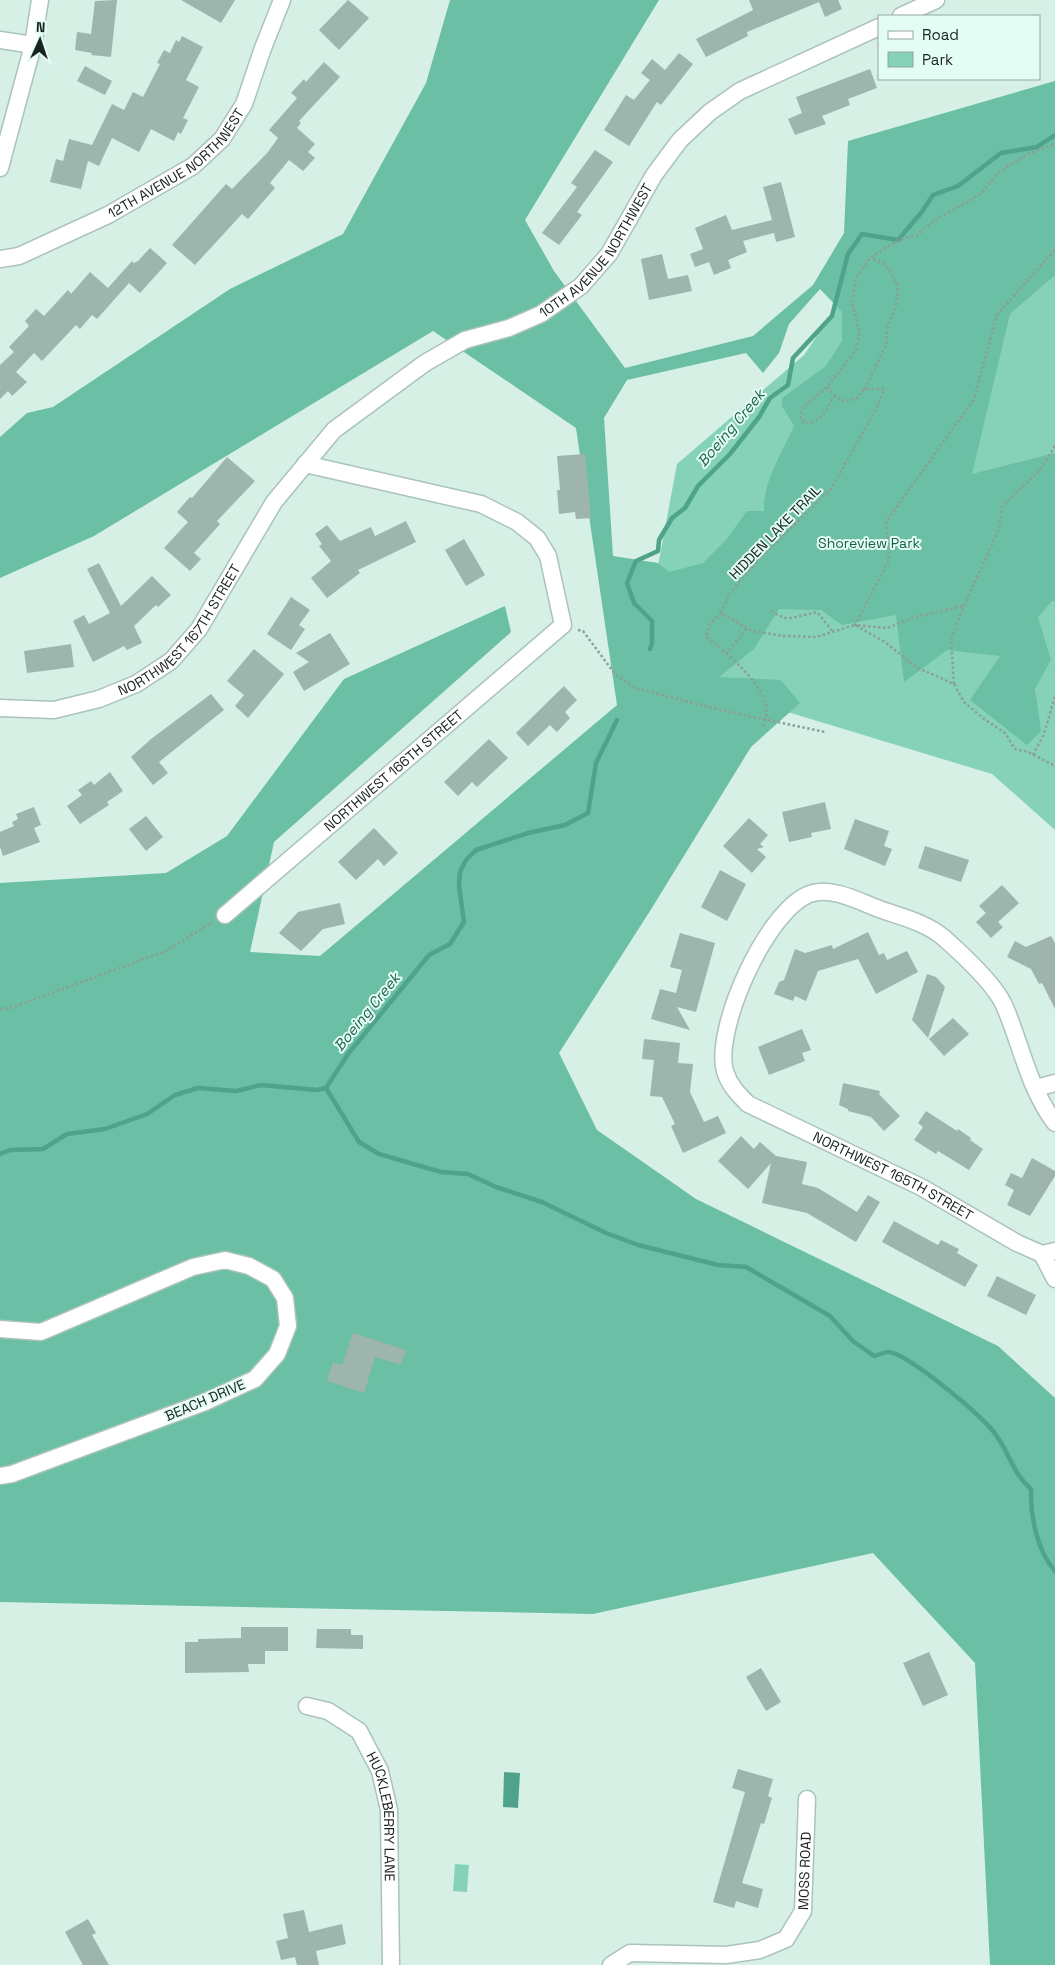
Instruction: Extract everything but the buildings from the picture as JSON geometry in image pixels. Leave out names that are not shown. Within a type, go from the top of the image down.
[{"type":"street","points":[[0,168],[33,45],[40,0]]},
{"type":"street","name":"12TH AVENUE NORTHWEST","points":[[0,259],[19,256],[108,215],[193,166],[222,139],[244,104],[282,0]]},
{"type":"street","points":[[903,15],[936,0]]},
{"type":"street","name":"10TH AVENUE NORTHWEST","points":[[304,464],[334,430],[424,362],[465,340],[509,328],[541,314],[581,286],[609,254],[654,175],[675,147],[710,112],[740,91],[878,27]]},
{"type":"street","points":[[0,40],[33,45]]},
{"type":"street","points":[[304,464],[481,504],[517,522],[536,538],[548,556],[563,625]]},
{"type":"street","name":"NORTHWEST 167TH STREET","points":[[0,708],[54,710],[99,699],[136,684],[171,661],[199,629],[274,502],[304,464]]},
{"type":"street","name":"NORTHWEST 166TH STREET","points":[[225,915],[563,625]]},
{"type":"street","name":"NORTHWEST 165TH STREET","points":[[1036,1088],[1003,1003],[974,966],[941,936],[917,923],[836,893],[814,892],[797,899],[780,916],[751,961],[728,1026],[725,1042],[725,1070],[734,1091],[748,1104],[921,1187],[1017,1243],[1049,1252]]},
{"type":"street","points":[[1055,1083],[1036,1088],[1049,1105],[1055,1123]]},
{"type":"street","points":[[1049,1252],[1055,1279]]},
{"type":"street","name":"BEACH DRIVE","points":[[0,1330],[40,1332],[193,1267],[225,1260],[249,1266],[273,1279],[285,1298],[288,1326],[277,1354],[255,1379],[196,1406],[12,1474],[0,1476]]},
{"type":"street","name":"HUCKLEBERRY LANE","points":[[307,1706],[328,1710],[359,1731],[380,1771],[390,1810],[391,1965]]},
{"type":"street","name":"MOSS ROAD","points":[[611,1965],[630,1953],[726,1955],[760,1950],[786,1938],[803,1911],[807,1799]]},
{"type":"path","points":[[835,395],[818,420],[811,424],[804,423],[800,416],[803,407],[827,387],[856,350],[860,334],[852,303],[856,278],[870,258],[898,240],[917,235],[936,219],[983,192],[997,173],[1030,153],[1055,144]]},
{"type":"path","points":[[855,625],[889,560],[886,522],[974,399],[997,315],[1055,250]]},
{"type":"path","points":[[827,387],[841,401],[856,398],[865,389],[886,345],[887,328],[896,305],[898,288],[891,272],[884,264],[870,258]]},
{"type":"path","name":"HIDDEN LAKE TRAIL","points":[[720,613],[730,593],[758,560],[831,489],[876,409],[884,389],[865,389]]},
{"type":"path","points":[[1055,446],[1040,470],[1002,507],[999,529],[964,606],[951,640],[954,684],[964,702],[984,719],[1006,732],[1015,749],[1033,755],[1055,766]]},
{"type":"path","points":[[762,727],[766,720],[765,698],[744,670],[706,636],[710,624],[720,613],[747,628],[784,636],[816,637],[855,625],[886,628],[915,616],[964,606]]},
{"type":"path","points":[[771,611],[784,618],[817,612],[833,632]]},
{"type":"path","points":[[563,625],[583,631],[615,674],[635,688],[766,720],[825,732]]},
{"type":"path","points":[[855,625],[885,642],[916,666],[954,684]]},
{"type":"path","points":[[726,654],[747,628]]},
{"type":"path","points":[[1033,755],[1044,734],[1055,696]]},
{"type":"path","points":[[0,1009],[11,1008],[166,950],[225,915]]},
{"type":"green space","points":[[450,0],[659,0],[525,220],[554,271],[625,368],[753,336],[813,285],[844,233],[848,141],[1055,81],[1055,275],[1010,314],[972,474],[1055,453],[1055,602],[1052,601],[1038,617],[1051,660],[1035,689],[1041,731],[1027,745],[970,700],[1000,656],[947,650],[904,682],[896,615],[842,625],[821,610],[779,609],[754,649],[719,677],[781,680],[800,703],[751,747],[650,911],[559,1053],[597,1130],[696,1199],[998,1346],[1055,1398],[1055,1965],[990,1965],[975,1663],[873,1553],[593,1614],[0,1602],[0,883],[166,873],[227,836],[344,679],[505,606],[511,632],[274,842],[250,952],[320,956],[617,705],[576,428],[433,331],[94,536],[0,578],[0,437],[27,413],[53,407],[230,289],[343,234],[426,83]],"holes":[[[820,289],[842,312],[842,341],[826,366],[782,398],[782,406],[794,426],[770,478],[764,511],[747,511],[726,540],[703,563],[669,572],[658,563],[613,556],[604,418],[627,380],[746,353],[763,373],[779,353],[789,324]]]},
{"type":"green space","name":"Shoreview Park","points":[[1055,145],[1055,830],[992,774],[639,667],[677,464],[804,355],[917,188]]},
{"type":"green space","points":[[455,1864],[469,1865],[467,1892],[453,1891]]},
{"type":"shaded area","points":[[504,1772],[520,1773],[518,1808],[503,1807]]},
{"type":"waterway","name":"Boeing Creek","points":[[650,649],[652,643],[652,621],[634,603],[627,583],[636,561],[658,551],[659,540],[672,518],[685,508],[698,486],[730,454],[759,417],[770,398],[788,385],[793,358],[832,316],[848,254],[862,234],[898,240],[921,213],[933,195],[958,186],[1001,153],[1037,147],[1055,135]]},
{"type":"waterway","name":"Boeing Creek","points":[[0,1154],[10,1150],[43,1149],[67,1134],[105,1129],[147,1114],[175,1095],[198,1088],[236,1091],[261,1085],[317,1090],[326,1088],[348,1054],[429,955],[450,944],[464,922],[459,886],[460,872],[466,860],[476,850],[528,833],[565,825],[588,813],[596,763],[617,720]]},
{"type":"waterway","points":[[326,1088],[359,1142],[379,1154],[441,1172],[468,1174],[496,1187],[542,1202],[606,1233],[638,1245],[718,1265],[746,1267],[830,1316],[853,1341],[874,1356],[889,1352],[912,1363],[959,1399],[998,1438],[1014,1468],[1031,1489],[1033,1521],[1039,1543],[1055,1571]]}]
